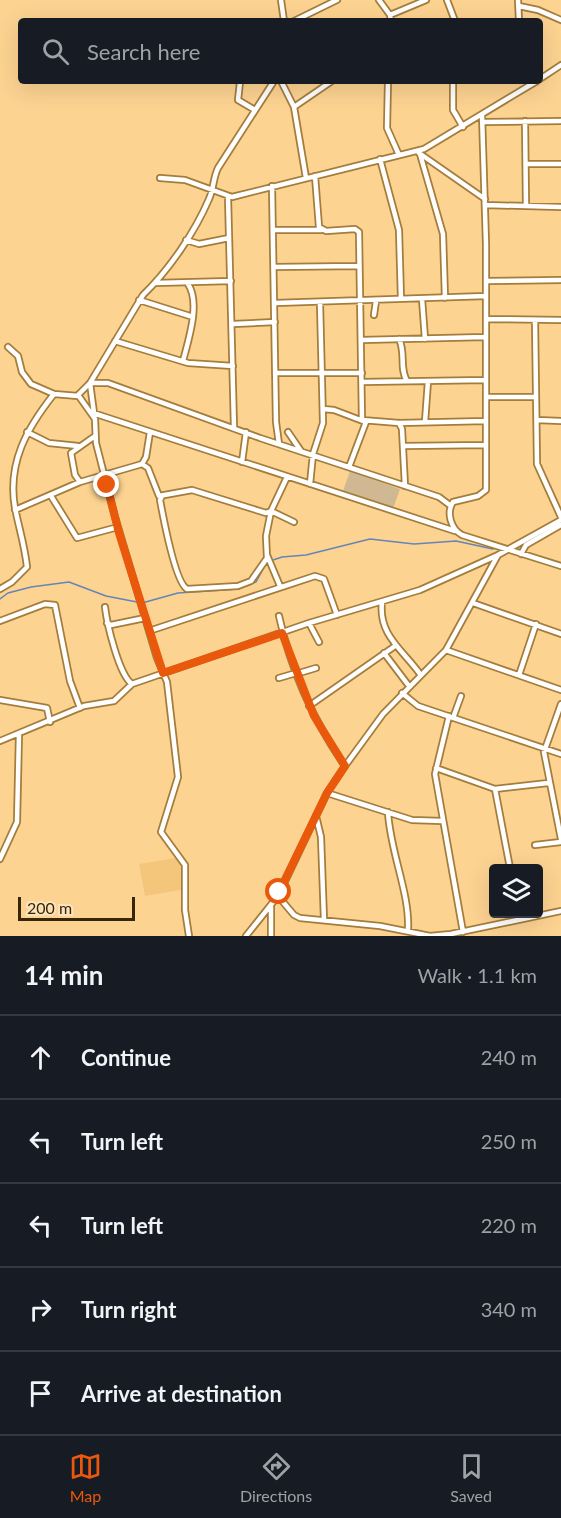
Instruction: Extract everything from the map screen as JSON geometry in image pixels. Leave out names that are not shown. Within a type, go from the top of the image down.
[{"type":"street","points":[[281,0],[284,18]]},
{"type":"street","points":[[300,18],[337,0]]},
{"type":"street","points":[[379,0],[391,18],[426,0]]},
{"type":"street","points":[[447,0],[454,18]]},
{"type":"street","points":[[519,18],[518,3],[561,20]]},
{"type":"street","points":[[543,77],[561,65]]},
{"type":"street","points":[[240,84],[238,100],[255,110]]},
{"type":"street","points":[[78,396],[90,383],[103,357],[139,300],[155,283],[186,240],[213,191],[214,176],[218,168],[272,84]]},
{"type":"street","points":[[282,84],[294,107],[306,178]]},
{"type":"street","points":[[294,107],[328,84]]},
{"type":"street","points":[[388,84],[387,128],[399,155]]},
{"type":"street","points":[[453,84],[453,110],[463,127]]},
{"type":"street","points":[[160,178],[185,180],[228,196],[380,159],[419,152],[435,145],[532,84]]},
{"type":"street","points":[[450,506],[456,500],[478,496],[486,491],[486,281],[484,122],[482,115]]},
{"type":"street","points":[[525,121],[526,206]]},
{"type":"street","points":[[484,122],[561,121]]},
{"type":"street","points":[[419,152],[485,202],[561,207]]},
{"type":"street","points":[[419,152],[443,234],[445,298]]},
{"type":"street","points":[[380,159],[399,230],[401,299]]},
{"type":"street","points":[[526,164],[561,164]]},
{"type":"street","points":[[315,176],[318,222],[322,230]]},
{"type":"street","points":[[272,186],[275,373],[279,444]]},
{"type":"street","points":[[228,196],[234,427]]},
{"type":"street","points":[[273,230],[358,230],[365,422],[349,467]]},
{"type":"street","points":[[186,240],[199,244],[230,238]]},
{"type":"street","points":[[274,267],[358,266]]},
{"type":"street","points":[[486,281],[561,280]]},
{"type":"street","points":[[155,283],[188,284],[231,281]]},
{"type":"street","points":[[183,362],[193,317],[188,284]]},
{"type":"street","points":[[275,303],[422,300],[486,296]]},
{"type":"street","points":[[139,300],[193,317]]},
{"type":"street","points":[[422,300],[424,339]]},
{"type":"street","points":[[374,315],[375,301]]},
{"type":"street","points":[[310,484],[313,454],[322,427],[320,303]]},
{"type":"street","points":[[486,319],[561,320]]},
{"type":"street","points":[[0,741],[80,708],[114,701],[132,684],[309,623],[420,590],[498,555],[561,518],[538,470],[534,320]]},
{"type":"street","points":[[232,324],[275,322]]},
{"type":"street","points":[[362,340],[485,338]]},
{"type":"street","points":[[399,339],[403,349],[403,373],[407,381]]},
{"type":"street","points":[[115,341],[195,365],[233,366]]},
{"type":"street","points":[[8,347],[18,356],[20,368],[28,381],[54,394],[78,396],[92,413],[96,423],[96,436],[118,527],[168,686],[178,777],[161,832],[185,865],[185,910],[189,936]]},
{"type":"street","points":[[275,373],[362,373]]},
{"type":"street","points":[[362,382],[486,380]]},
{"type":"street","points":[[425,422],[428,381]]},
{"type":"street","points":[[90,383],[92,413]]},
{"type":"street","points":[[90,383],[108,383],[279,444],[439,497],[450,506],[451,522],[457,532]]},
{"type":"street","points":[[0,589],[12,582],[27,566],[15,510],[13,486],[16,462],[27,432],[54,394]]},
{"type":"street","points":[[486,397],[535,397]]},
{"type":"street","points":[[322,409],[334,410],[365,422],[486,421]]},
{"type":"street","points":[[92,413],[561,566]]},
{"type":"street","points":[[96,423],[102,416]]},
{"type":"street","points":[[537,420],[561,421]]},
{"type":"street","points":[[402,423],[405,486]]},
{"type":"street","points":[[27,432],[49,443],[78,446]]},
{"type":"street","points":[[15,510],[80,482],[142,464],[146,457],[150,432]]},
{"type":"street","points":[[242,462],[246,432]]},
{"type":"street","points":[[288,432],[301,451]]},
{"type":"street","points":[[80,482],[75,475],[71,458],[73,449],[96,436]]},
{"type":"street","points":[[403,446],[486,446]]},
{"type":"street","points":[[142,464],[148,468],[156,490],[162,496]]},
{"type":"street","points":[[280,586],[267,555],[266,536],[271,511],[287,477]]},
{"type":"street","points":[[162,496],[192,490],[264,513],[271,511],[294,522]]},
{"type":"street","points":[[51,496],[77,538],[118,527]]},
{"type":"street","points":[[162,496],[161,504],[170,544],[181,582],[186,588],[246,584],[254,578],[267,555]]},
{"type":"street","points":[[520,554],[528,543],[561,525]]},
{"type":"street","points":[[246,936],[278,896],[327,793],[364,738],[402,693],[446,650],[498,555]]},
{"type":"street","points":[[149,631],[308,578],[322,577],[337,615]]},
{"type":"street","points":[[382,602],[382,619],[395,646],[420,674]]},
{"type":"street","points":[[472,603],[561,634]]},
{"type":"street","points":[[0,621],[45,604],[55,605],[70,681],[80,708]]},
{"type":"street","points":[[105,607],[107,623],[125,677],[132,684]]},
{"type":"street","points":[[279,616],[282,633],[309,706],[321,731],[345,766]]},
{"type":"street","points":[[107,623],[111,625],[145,618]]},
{"type":"street","points":[[309,623],[319,642]]},
{"type":"street","points":[[519,675],[536,624]]},
{"type":"street","points":[[309,706],[395,646]]},
{"type":"street","points":[[446,650],[561,690]]},
{"type":"street","points":[[384,653],[409,686]]},
{"type":"street","points":[[279,678],[316,668]]},
{"type":"street","points":[[402,693],[418,706],[561,754]]},
{"type":"street","points":[[461,696],[451,717],[436,768],[442,821],[464,932]]},
{"type":"street","points":[[0,700],[47,708],[50,722]]},
{"type":"street","points":[[535,845],[561,841],[548,783],[544,748],[561,704]]},
{"type":"street","points":[[0,859],[13,837],[17,822],[19,734]]},
{"type":"street","points":[[436,768],[495,789],[548,783]]},
{"type":"street","points":[[495,789],[509,864]]},
{"type":"street","points":[[327,793],[412,820],[442,821]]},
{"type":"street","points":[[554,806],[561,805]]},
{"type":"street","points":[[388,812],[389,831],[407,909],[408,930]]},
{"type":"street","points":[[316,816],[321,837],[324,920]]},
{"type":"street","points":[[278,896],[296,916],[408,930],[430,936],[464,932],[561,911]]},
{"type":"street","points":[[271,936],[272,904]]},
{"type":"shaded area","points":[[350,471],[400,489],[393,509],[343,491]]},
{"type":"shaded area","points":[[181,857],[186,889],[145,896],[139,864]]},
{"type":"waterway","points":[[142,603],[178,593],[238,589],[256,582],[267,562],[370,539],[414,544],[456,541],[493,549]]},
{"type":"waterway","points":[[0,599],[8,593],[31,587],[69,582],[106,596],[137,602]]},
{"type":"route","points":[[107,485],[156,658],[163,673],[282,633],[296,674],[321,731],[345,766],[327,793],[279,892]]}]
